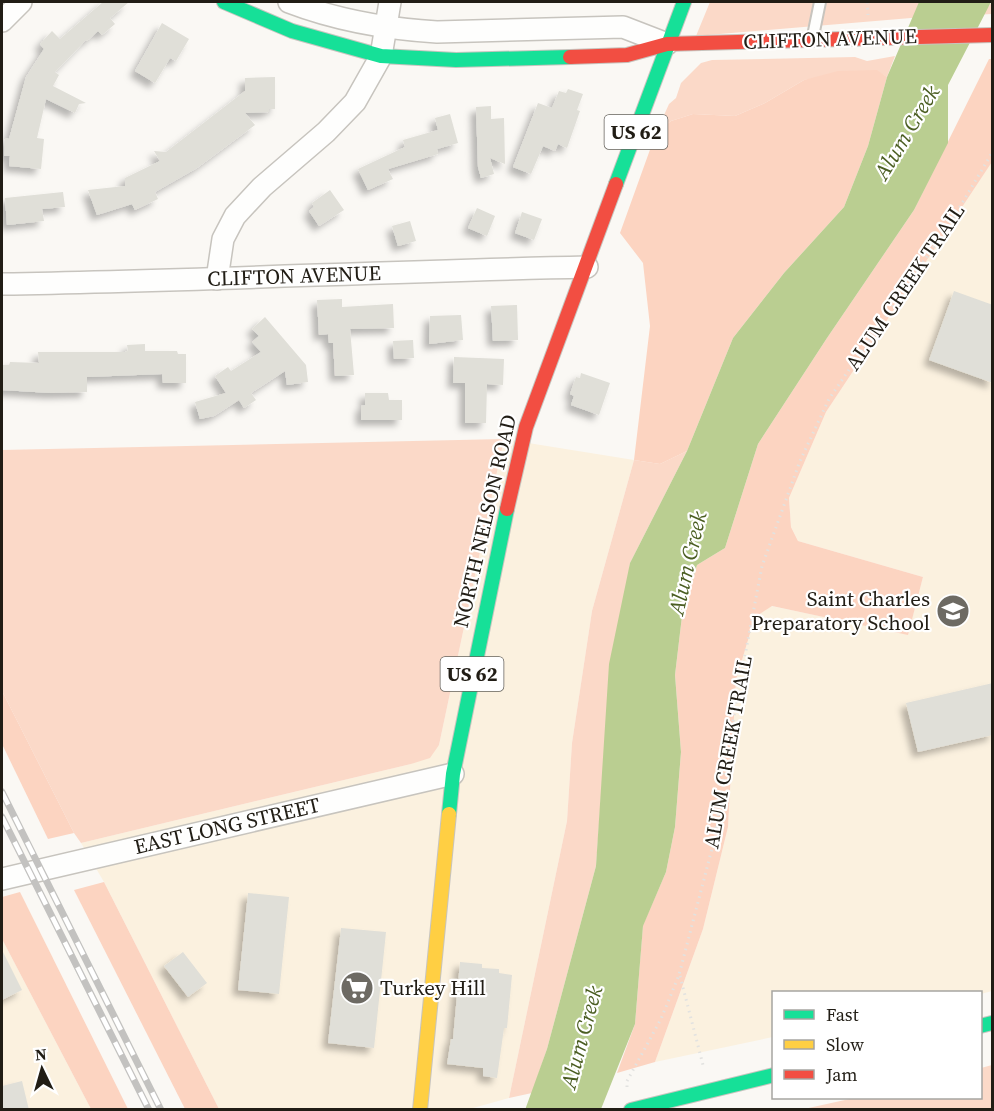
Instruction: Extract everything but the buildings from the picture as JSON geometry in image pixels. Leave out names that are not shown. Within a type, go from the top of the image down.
[{"type":"main road","name":"CLIFTON AVENUE","points":[[224,2],[292,31],[381,56],[456,60],[627,55],[667,44],[993,35]]},
{"type":"main road","name":"NORTH NELSON ROAD","points":[[420,1110],[453,774],[464,709],[520,446],[684,2]]},
{"type":"main road","points":[[637,1108],[772,1075]]},
{"type":"street","points":[[2,21],[21,2]]},
{"type":"street","points":[[288,2],[330,15],[386,27],[437,32],[623,27],[667,44]]},
{"type":"street","points":[[217,279],[223,239],[235,216],[262,187],[326,132],[355,102],[381,56],[390,2]]},
{"type":"street","name":"CLIFTON AVENUE","points":[[2,284],[587,267]]},
{"type":"street","name":"EAST LONG STREET","points":[[2,879],[453,774]]},
{"type":"lane","points":[[813,40],[820,2]]},
{"type":"path","points":[[867,2],[868,21]]},
{"type":"path","name":"ALUM CREEK TRAIL","points":[[627,1090],[627,1081],[661,1019],[679,975],[714,841],[736,703],[762,566],[800,461],[829,399],[952,219],[993,153]]},
{"type":"path","points":[[679,975],[702,1057],[706,1091]]},
{"type":"shaded area","points":[[710,2],[986,2],[984,12],[992,2],[992,14],[911,18],[696,36]]},
{"type":"shaded area","points":[[895,56],[887,77],[877,71],[804,80],[765,103],[735,116],[693,114],[671,121],[656,133],[669,104],[676,98],[681,83],[701,63],[712,60],[855,57],[867,61]]},
{"type":"shaded area","points":[[989,59],[992,59],[992,162],[826,412],[789,498],[791,527],[798,541],[923,577],[908,635],[772,606],[755,617],[736,680],[728,827],[703,929],[655,1062],[617,1073],[635,1024],[643,925],[666,872],[675,827],[681,752],[675,675],[682,616],[697,565],[725,548],[758,444],[914,210]]},
{"type":"shaded area","points":[[877,70],[887,77],[868,146],[844,207],[784,273],[733,338],[687,451],[660,464],[634,460],[650,326],[643,263],[620,233],[656,133],[671,121],[693,114],[735,116],[765,103],[804,80],[838,71]]},
{"type":"shaded area","name":"Saint Charles Preparatory School","points":[[992,162],[992,991],[982,994],[982,991],[772,991],[772,1037],[655,1062],[703,929],[728,827],[736,680],[755,617],[771,606],[908,634],[923,577],[798,541],[791,527],[789,498],[826,412]]},
{"type":"shaded area","points":[[504,439],[634,460],[592,611],[572,743],[567,821],[509,1098],[466,1110],[219,1109],[104,882],[81,843],[411,764],[439,745]]},
{"type":"shaded area","points":[[504,439],[439,745],[430,758],[81,843],[2,691],[2,450]]},
{"type":"shaded area","points":[[687,451],[630,563],[602,783],[596,866],[547,1049],[532,1093],[509,1098],[567,821],[572,743],[592,611],[634,460],[660,464]]},
{"type":"shaded area","points":[[2,691],[74,833],[48,839],[2,744]]},
{"type":"shaded area","points":[[104,882],[219,1109],[185,1109],[74,890]]},
{"type":"shaded area","points":[[20,892],[128,1109],[91,1109],[2,939],[2,897]]},
{"type":"shaded area","points":[[2,939],[91,1109],[2,1109]]},
{"type":"shaded area","points":[[992,1065],[992,1109],[804,1109],[849,1099],[982,1099],[982,1068]]},
{"type":"water","name":"Alum Creek","points":[[919,2],[991,2],[948,85],[948,143],[914,210],[758,444],[725,548],[697,565],[682,616],[675,675],[681,752],[675,827],[666,872],[643,926],[635,1024],[601,1109],[525,1110],[547,1049],[596,866],[609,664],[630,563],[687,451],[733,338],[784,273],[844,207],[868,146],[887,77]]},
{"type":"railway","points":[[2,792],[161,1110]]},
{"type":"railway","points":[[2,817],[149,1110]]},
{"type":"traffic: fast","points":[[224,2],[292,31],[381,56],[456,60],[570,57]]},
{"type":"traffic: fast","points":[[616,184],[684,2]]},
{"type":"traffic: fast","points":[[449,814],[453,774],[507,509]]},
{"type":"traffic: fast","points":[[982,1026],[992,1023]]},
{"type":"traffic: fast","points":[[631,1110],[772,1075]]},
{"type":"traffic: slow","points":[[420,1110],[449,814]]},
{"type":"traffic: jam","points":[[570,57],[627,55],[667,44],[992,35]]},
{"type":"traffic: jam","points":[[507,509],[526,427],[616,184]]},
{"type":"place","name":"Saint Charles Preparatory School","points":[[953,611]]},
{"type":"place","name":"Turkey Hill","points":[[357,988]]}]
